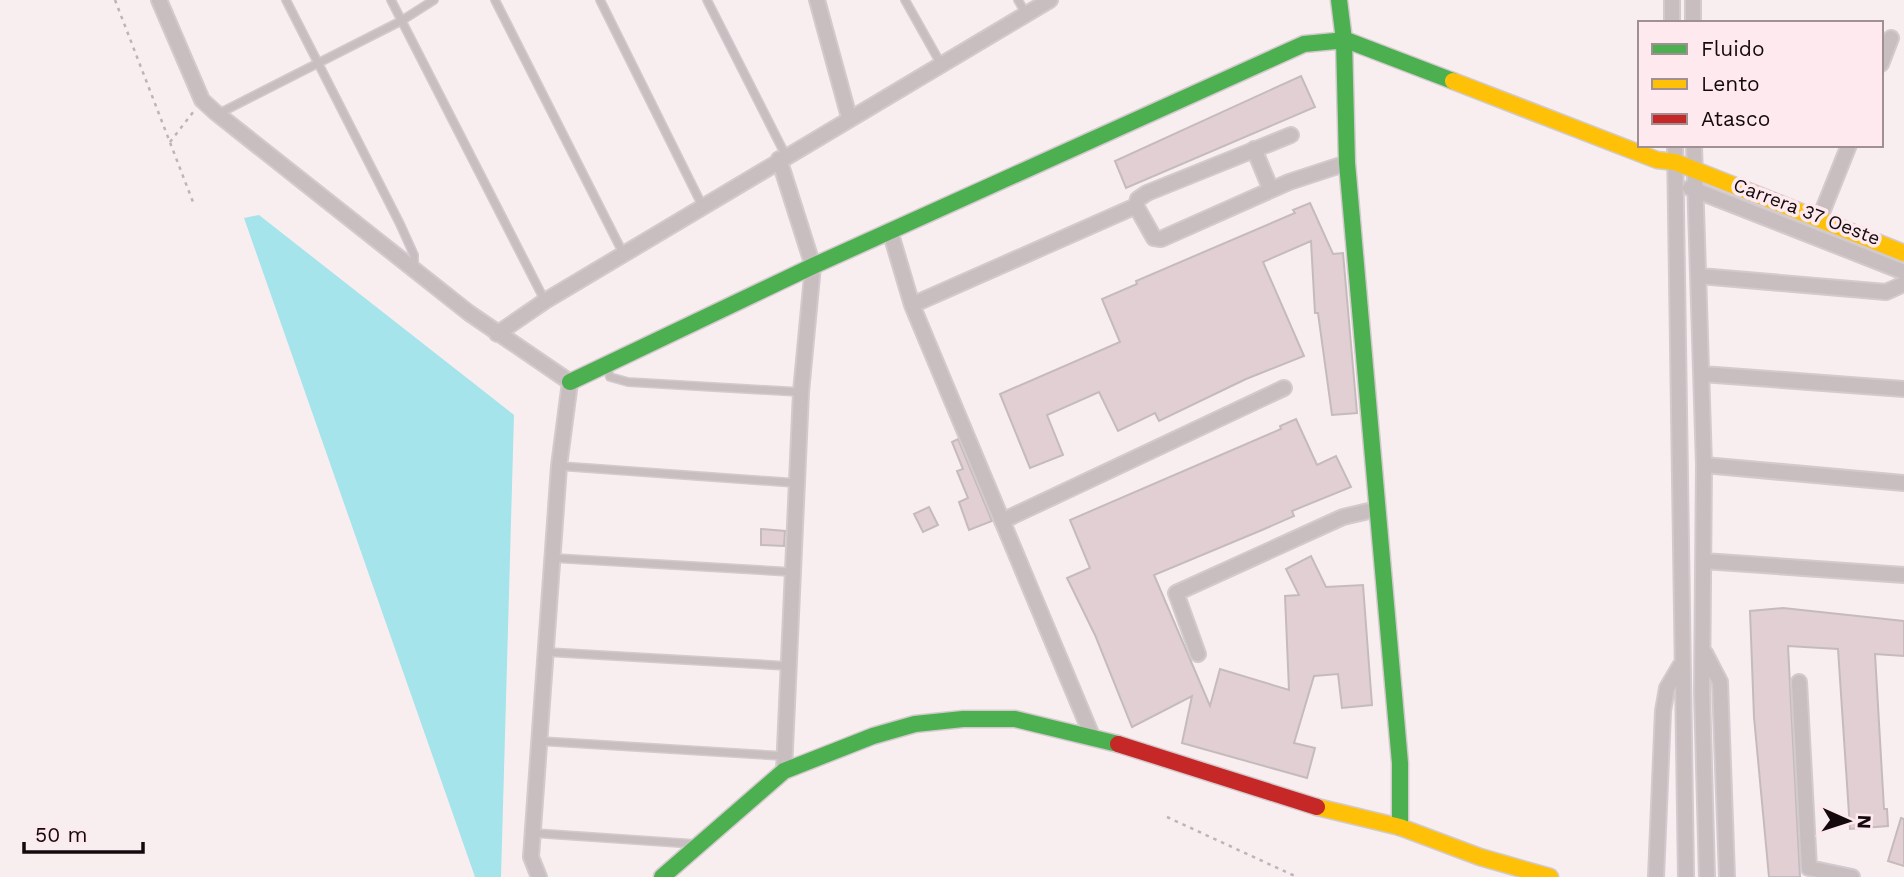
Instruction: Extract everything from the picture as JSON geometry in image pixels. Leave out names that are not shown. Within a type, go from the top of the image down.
[{"type":"street","points":[[159,0],[202,100],[217,114],[497,334],[570,382]]},
{"type":"street","points":[[817,0],[849,117]]},
{"type":"street","points":[[497,334],[545,301],[702,205],[1050,0]]},
{"type":"street","points":[[1339,0],[1344,40],[1347,163],[1399,763],[1400,827]]},
{"type":"street","points":[[1672,0],[1672,21]]},
{"type":"street","points":[[1693,0],[1693,21]]},
{"type":"street","points":[[1883,59],[1892,38]]},
{"type":"street","points":[[570,382],[813,266],[1304,44],[1344,40]]},
{"type":"street","name":"Carrera 37 Oeste","points":[[1344,40],[1657,160],[1675,153],[1695,170],[1904,252]]},
{"type":"street","points":[[1291,135],[1138,199],[1136,206],[1154,238],[1161,239],[1271,190],[1347,163]]},
{"type":"street","points":[[1694,147],[1704,465],[1706,877]]},
{"type":"street","points":[[1819,220],[1848,147]]},
{"type":"street","points":[[1254,149],[1271,190]]},
{"type":"street","points":[[1675,153],[1686,877]]},
{"type":"street","points":[[782,158],[813,266],[801,392],[785,763]]},
{"type":"street","points":[[1657,160],[1675,180]]},
{"type":"street","name":"Carrera 37 Oeste","points":[[1675,180],[1904,272]]},
{"type":"street","points":[[912,305],[1136,206]]},
{"type":"street","points":[[890,231],[912,305],[1092,736]]},
{"type":"street","points":[[1700,276],[1885,292],[1904,284]]},
{"type":"street","points":[[1702,374],[1904,389]]},
{"type":"street","points":[[539,877],[531,857],[559,466],[570,382]]},
{"type":"street","points":[[1002,521],[1284,388]]},
{"type":"street","points":[[1704,465],[1904,482]]},
{"type":"street","points":[[1199,654],[1176,593],[1343,517],[1377,509]]},
{"type":"street","points":[[1704,561],[1904,575]]},
{"type":"street","points":[[1704,652],[1720,682],[1727,877]]},
{"type":"street","points":[[1656,877],[1663,711],[1667,688],[1681,666]]},
{"type":"street","points":[[1799,682],[1809,868],[1852,877]]},
{"type":"street","points":[[662,877],[785,763],[915,724],[963,719],[1015,719],[1092,736],[1341,815],[1400,827],[1480,857],[1550,877]]},
{"type":"lane","points":[[286,0],[414,255],[414,270]]},
{"type":"lane","points":[[391,0],[545,301]]},
{"type":"lane","points":[[217,114],[317,61],[401,21],[434,0]]},
{"type":"lane","points":[[495,0],[623,253]]},
{"type":"lane","points":[[600,0],[702,205]]},
{"type":"lane","points":[[707,0],[782,158]]},
{"type":"lane","points":[[905,0],[941,64]]},
{"type":"lane","points":[[1018,0],[1026,14]]},
{"type":"lane","points":[[606,367],[610,377],[628,382],[801,392]]},
{"type":"lane","points":[[559,466],[797,483]]},
{"type":"lane","points":[[552,558],[793,572]]},
{"type":"lane","points":[[545,652],[789,666]]},
{"type":"lane","points":[[539,741],[785,763]]},
{"type":"lane","points":[[533,833],[699,845]]},
{"type":"path","points":[[115,0],[193,202]]},
{"type":"path","points":[[169,142],[202,100]]},
{"type":"path","points":[[1167,817],[1297,877]]},
{"type":"water","points":[[259,215],[514,415],[501,877],[475,877],[244,218]]},
{"type":"building","points":[[1301,76],[1315,107],[1126,188],[1115,161]]},
{"type":"building","points":[[1310,203],[1333,254],[1343,253],[1357,413],[1332,415],[1318,313],[1315,313],[1311,241],[1263,262],[1304,356],[1246,379],[1159,421],[1155,413],[1118,431],[1099,392],[1047,415],[1063,455],[1030,468],[1000,394],[1120,342],[1102,299],[1137,284],[1136,281],[1295,213],[1293,210]]},
{"type":"building","points":[[1296,419],[1317,465],[1336,456],[1351,487],[1292,511],[1294,516],[1154,575],[1210,706],[1220,669],[1289,690],[1285,596],[1299,595],[1286,569],[1311,556],[1326,587],[1363,585],[1372,705],[1342,708],[1338,674],[1314,676],[1294,743],[1315,748],[1307,778],[1182,743],[1192,696],[1132,727],[1095,635],[1067,578],[1090,568],[1070,520],[1281,429],[1280,426]]},
{"type":"building","points":[[958,439],[992,521],[969,530],[959,502],[968,498],[957,471],[963,469],[952,442]]},
{"type":"building","points":[[929,507],[938,525],[923,532],[914,514]]},
{"type":"building","points":[[761,529],[785,531],[784,546],[761,545]]},
{"type":"building","points":[[1783,608],[1904,621],[1904,656],[1875,654],[1884,809],[1887,809],[1888,826],[1850,829],[1838,649],[1788,646],[1800,877],[1769,877],[1754,717],[1750,611]]},
{"type":"building","points":[[1901,818],[1904,819],[1904,866],[1888,861]]},
{"type":"traffic: fast","points":[[1339,0],[1344,40],[1347,163],[1400,763],[1400,827]]},
{"type":"traffic: fast","points":[[570,382],[813,266],[1304,44],[1346,40],[1453,81]]},
{"type":"traffic: fast","points":[[662,877],[784,771],[873,736],[915,724],[963,719],[1015,719],[1118,744]]},
{"type":"traffic: slow","points":[[1453,81],[1657,160],[1675,162],[1904,253]]},
{"type":"traffic: slow","points":[[1317,807],[1400,827],[1480,857],[1550,877]]},
{"type":"traffic: jam","points":[[1118,744],[1317,807]]}]
